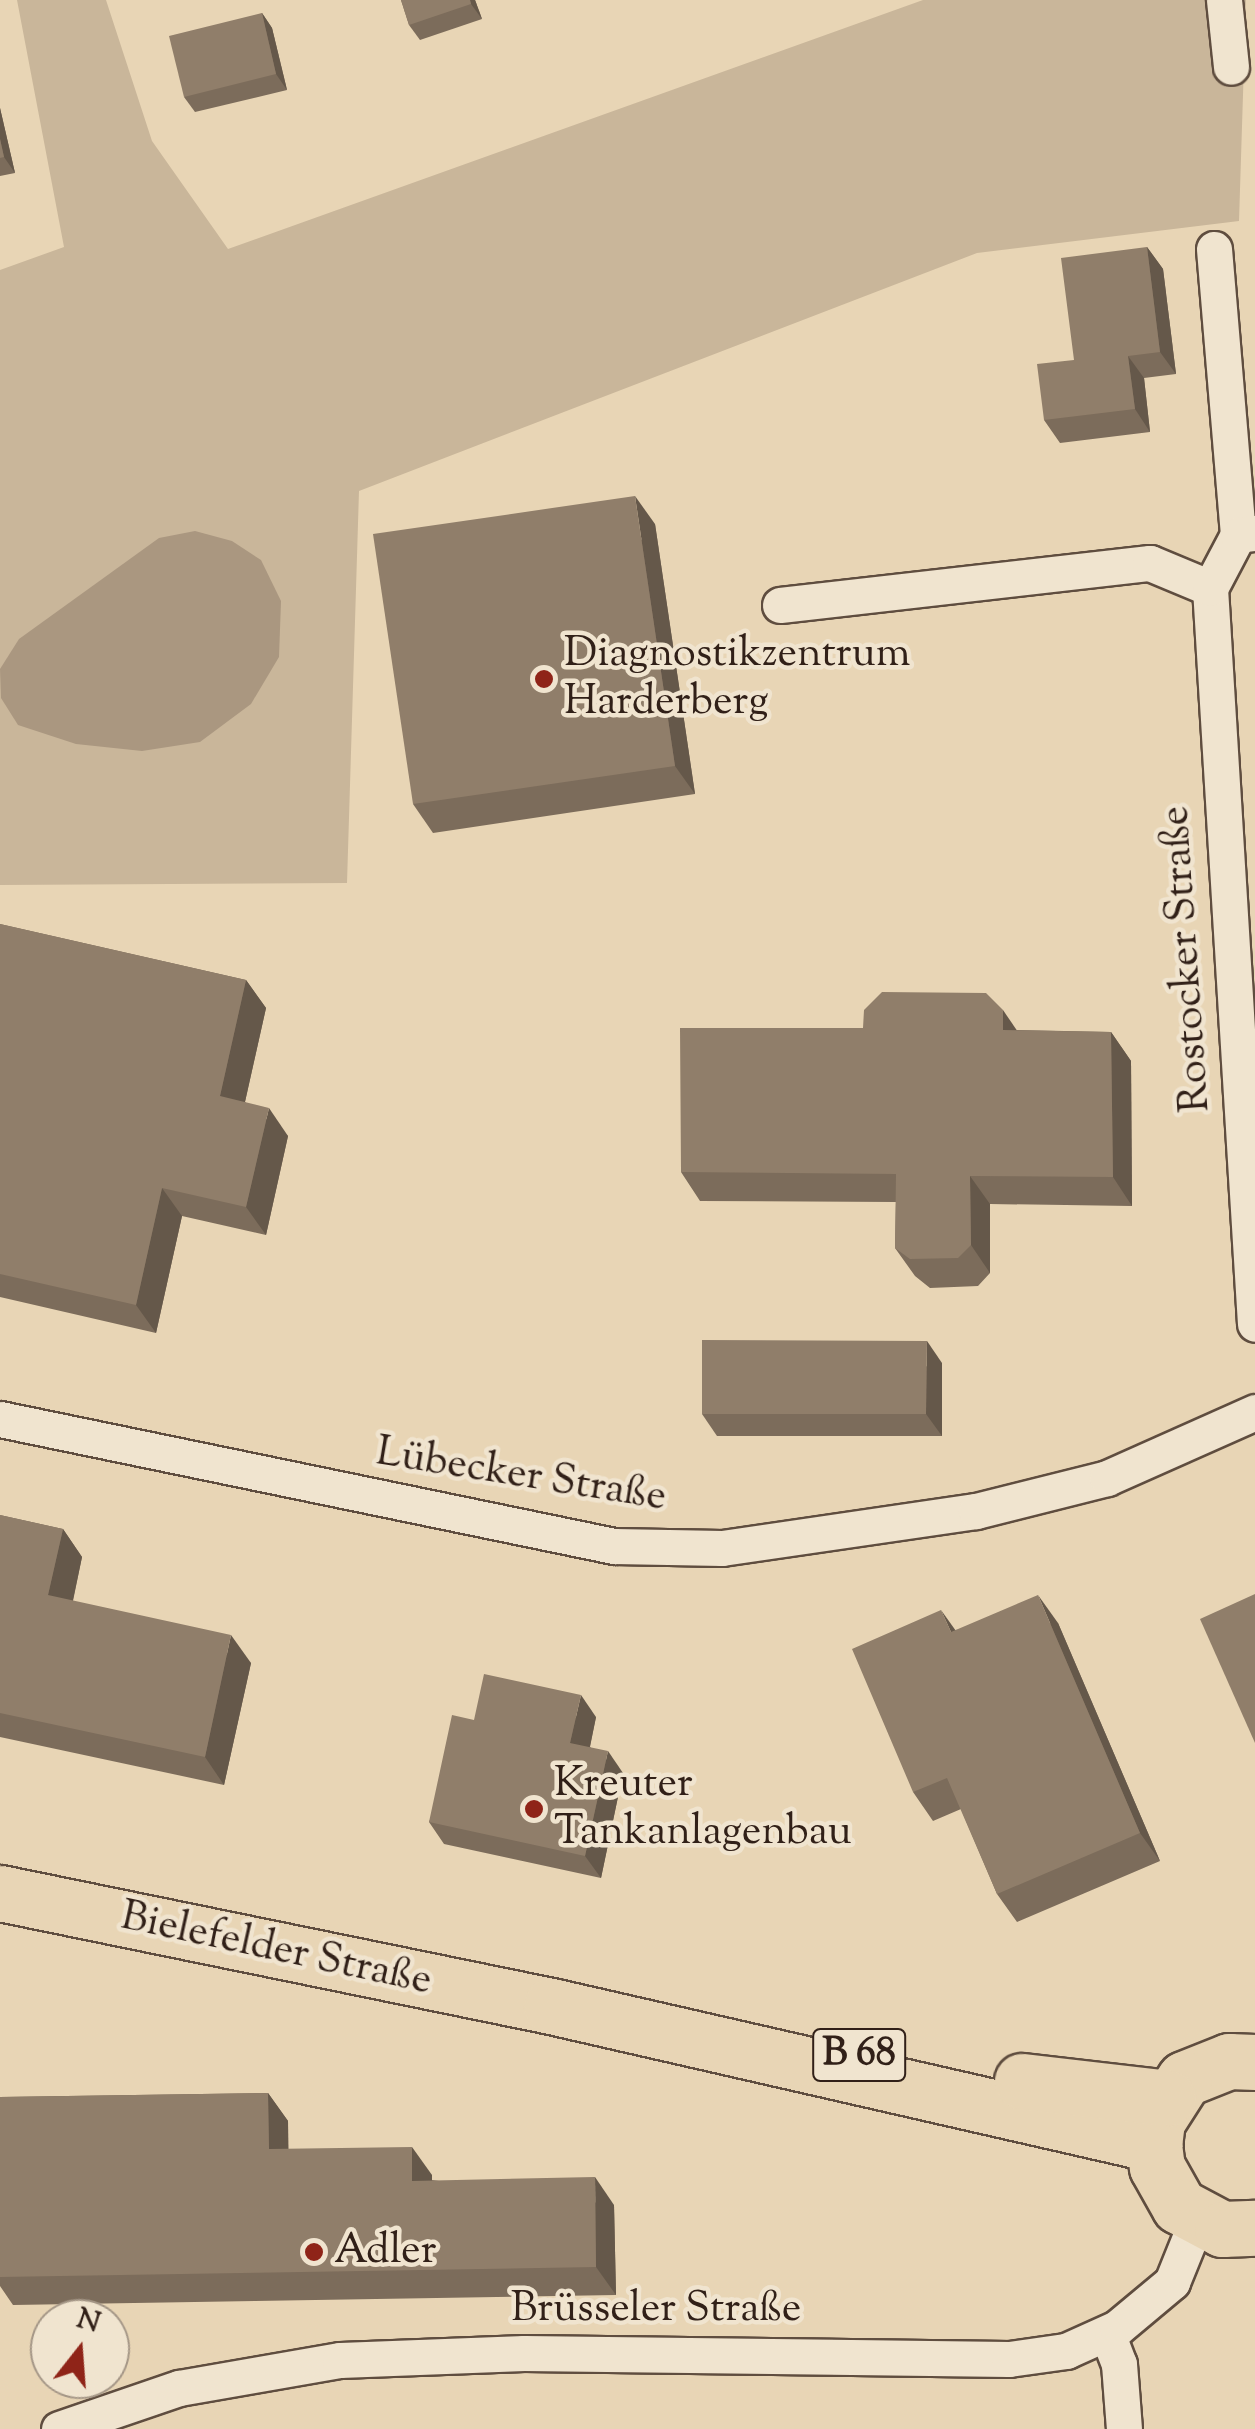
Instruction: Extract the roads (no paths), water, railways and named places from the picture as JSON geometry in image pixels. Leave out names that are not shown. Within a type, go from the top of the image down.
[{"type":"main road","name":"Bielefelder Straße","points":[[0,1893],[551,2006],[1110,2095],[1161,2121]]},
{"type":"main road","points":[[1255,2062],[1206,2066],[1161,2121],[1165,2188],[1197,2220],[1222,2228],[1255,2228]]},
{"type":"street","points":[[1224,0],[1231,67]]},
{"type":"street","points":[[780,605],[1150,564],[1210,588],[1246,534],[1214,249]]},
{"type":"street","name":"Rostocker Straße","points":[[1210,588],[1255,1324]]},
{"type":"street","name":"Lübecker Straße","points":[[0,1418],[614,1546],[722,1548],[976,1512],[1107,1478],[1255,1412]]},
{"type":"street","name":"Brüsseler Straße","points":[[59,2429],[179,2388],[340,2360],[524,2353],[1017,2358],[1066,2351],[1107,2333],[1172,2282],[1197,2220]]},
{"type":"street","points":[[1107,2333],[1119,2364],[1124,2429]]},
{"type":"place","name":"Diagnostikzentrum Harderberg","points":[[544,679]]},
{"type":"place","name":"Kreuter Tankanlagenbau","points":[[534,1809]]},
{"type":"place","name":"Adler","points":[[314,2252]]}]
